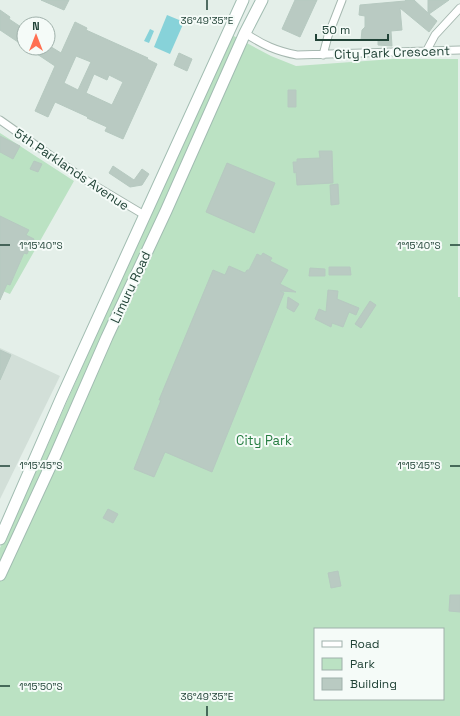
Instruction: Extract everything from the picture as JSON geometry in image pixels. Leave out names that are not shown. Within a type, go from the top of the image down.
[{"type":"main road","name":"Limuru Road","points":[[0,537],[61,399],[146,216],[243,0]]},
{"type":"main road","name":"Limuru Road","points":[[0,575],[55,456],[113,323],[166,211],[244,33],[262,0]]},
{"type":"main road","points":[[0,537],[14,544]]},
{"type":"street","name":"City Park Crescent","points":[[323,55],[328,36],[342,0]]},
{"type":"street","points":[[427,50],[436,35],[460,8]]},
{"type":"street","name":"City Park Crescent","points":[[244,33],[268,47],[298,55],[460,50]]},
{"type":"street","name":"5th Parklands Avenue","points":[[0,120],[84,179],[146,216]]},
{"type":"shaded area","points":[[0,348],[60,376],[0,499]]},
{"type":"green space","name":"City Park","points":[[230,34],[271,56],[296,66],[393,59],[458,59],[458,297],[460,297],[460,716],[0,716],[0,548],[45,451]]},
{"type":"green space","points":[[0,133],[74,181],[10,294],[0,290]]},
{"type":"water","points":[[167,15],[184,22],[170,54],[154,47]]},
{"type":"water","points":[[150,29],[154,31],[149,43],[144,41]]},
{"type":"building","points":[[41,0],[69,0],[64,10]]},
{"type":"building","points":[[295,0],[317,0],[300,37],[282,29]]},
{"type":"building","points":[[414,0],[428,13],[428,0],[449,0],[429,14],[437,21],[429,32],[400,8],[402,30],[391,31],[392,46],[378,45],[378,39],[361,40],[362,30],[365,27],[365,16],[359,15],[360,5]]},
{"type":"building","points":[[0,10],[16,24],[16,41],[0,30]]},
{"type":"building","points":[[75,22],[87,28],[86,30],[148,58],[147,59],[157,64],[123,139],[105,131],[107,127],[55,102],[48,117],[35,111],[55,66],[40,56],[56,56],[56,50],[61,53]],"holes":[[[76,56],[91,62],[78,90],[64,83]],[[94,74],[107,80],[109,75],[123,82],[112,105],[86,93]]]},
{"type":"building","points":[[179,53],[192,59],[187,71],[174,65]]},
{"type":"building","points":[[288,90],[296,90],[296,107],[288,107]]},
{"type":"building","points":[[0,136],[20,146],[13,159],[0,152]]},
{"type":"building","points":[[319,151],[332,151],[333,183],[297,185],[296,172],[294,173],[293,162],[297,162],[297,159],[320,158]]},
{"type":"building","points":[[34,161],[42,164],[38,172],[30,169]]},
{"type":"building","points":[[227,163],[275,183],[254,233],[206,212]]},
{"type":"building","points":[[113,166],[134,180],[142,169],[149,174],[142,185],[130,187],[109,173]]},
{"type":"building","points":[[338,184],[339,204],[331,205],[330,185]]},
{"type":"building","points":[[0,216],[29,230],[26,235],[34,239],[27,254],[24,253],[10,285],[7,284],[0,300]]},
{"type":"building","points":[[263,253],[272,258],[270,261],[288,270],[280,284],[296,292],[280,291],[284,293],[212,472],[165,452],[154,477],[134,469],[161,400],[159,400],[213,270],[225,275],[229,266],[245,273],[249,270],[257,254],[261,256]]},
{"type":"building","points":[[329,267],[350,267],[351,275],[329,275]]},
{"type":"building","points":[[310,268],[325,269],[325,276],[309,276]]},
{"type":"building","points":[[328,290],[338,291],[337,299],[359,308],[356,315],[349,312],[343,327],[332,323],[331,327],[315,319],[319,309],[326,312]]},
{"type":"building","points":[[288,297],[299,304],[294,312],[287,308]]},
{"type":"building","points":[[370,301],[376,305],[361,328],[355,324]]},
{"type":"building","points":[[0,350],[11,355],[0,380]]},
{"type":"building","points":[[108,509],[118,514],[113,523],[103,518]]},
{"type":"building","points":[[338,571],[341,586],[331,588],[328,573]]},
{"type":"building","points":[[450,595],[460,595],[460,612],[449,611]]}]
